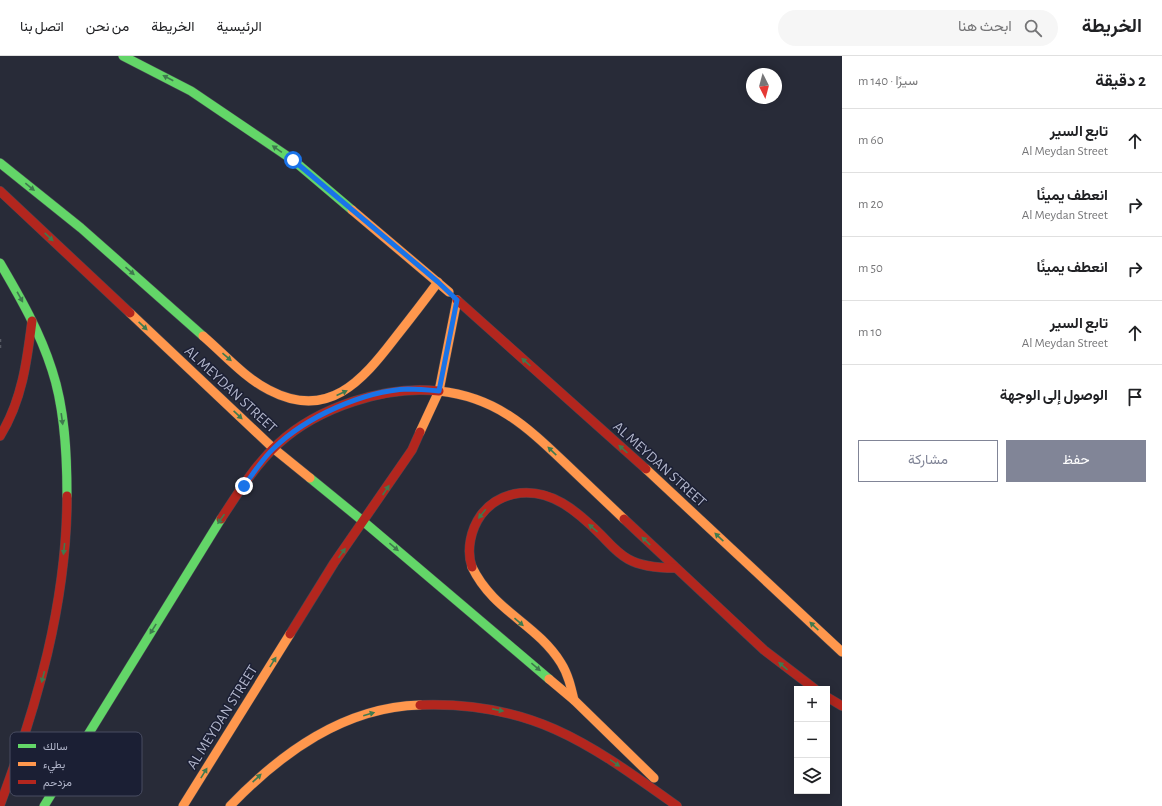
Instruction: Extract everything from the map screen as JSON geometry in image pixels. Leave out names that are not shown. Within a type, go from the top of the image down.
[{"type":"main road","name":"AL MEYDAN STREET","points":[[123,56],[192,91],[293,160],[438,282],[641,464],[842,652]]},
{"type":"main road","points":[[0,163],[82,228],[253,380],[266,390],[282,398],[299,401],[316,401],[332,397],[348,390],[362,380],[438,282]]},
{"type":"main road","name":"AL MEYDAN STREET","points":[[0,191],[273,448],[213,530],[89,732]]},
{"type":"main road","points":[[0,263],[32,321],[52,370],[65,441],[68,496],[61,577],[44,678],[26,732]]},
{"type":"main road","name":"AL MEYDAN STREET","points":[[183,806],[334,563],[364,522],[412,450],[439,391],[457,300]]},
{"type":"main road","points":[[0,436],[14,407],[21,386],[32,321]]},
{"type":"main road","points":[[684,806],[574,700],[364,522],[273,448],[303,426],[344,404],[367,396],[407,389],[439,391],[474,396],[495,405],[515,417],[526,426],[675,568],[764,650],[811,686]]},
{"type":"main road","points":[[574,700],[568,674],[552,651],[502,607],[476,578],[471,567],[470,543],[478,520],[494,502],[505,496],[520,492],[536,491],[550,494],[563,502],[627,558],[650,567],[675,568]]},
{"type":"main road","points":[[830,699],[842,706]]},
{"type":"main road","points":[[230,806],[264,772],[313,738],[369,713],[434,704],[466,705],[499,710],[561,730],[590,746],[678,806]]},
{"type":"main road","points":[[0,805],[10,780]]},
{"type":"main road","name":"AL MEYDAN STREET","points":[[44,806],[50,796]]},
{"type":"path","points":[[0,339],[0,348]]},
{"type":"traffic: fast","points":[[123,56],[191,91],[293,160],[352,210]]},
{"type":"traffic: fast","points":[[0,163],[81,228],[203,336]]},
{"type":"traffic: fast","points":[[0,263],[36,328],[52,370],[60,400],[64,432],[67,496]]},
{"type":"traffic: fast","points":[[310,478],[364,522]]},
{"type":"traffic: fast","points":[[90,732],[221,519]]},
{"type":"traffic: fast","points":[[364,522],[549,679]]},
{"type":"traffic: fast","points":[[44,806],[50,796]]},
{"type":"traffic: slow","points":[[352,210],[449,292]]},
{"type":"traffic: slow","points":[[203,336],[243,372],[269,390],[290,398],[309,401],[326,399],[342,392],[370,369],[438,282]]},
{"type":"traffic: slow","points":[[420,432],[439,391],[457,300]]},
{"type":"traffic: slow","points":[[130,313],[273,448],[310,478]]},
{"type":"traffic: slow","points":[[439,391],[477,399],[508,415],[536,436],[624,519]]},
{"type":"traffic: slow","points":[[646,469],[842,652]]},
{"type":"traffic: slow","points":[[472,567],[491,595],[551,649],[566,672],[574,700]]},
{"type":"traffic: slow","points":[[183,806],[290,634]]},
{"type":"traffic: slow","points":[[549,679],[574,700],[654,778]]},
{"type":"traffic: slow","points":[[230,806],[271,768],[292,751],[316,736],[365,714],[392,708],[420,705]]},
{"type":"traffic: jam","points":[[0,191],[130,313]]},
{"type":"traffic: jam","points":[[457,300],[646,469]]},
{"type":"traffic: jam","points":[[0,436],[14,409],[18,395],[28,351],[32,321]]},
{"type":"traffic: jam","points":[[221,519],[247,480],[270,452],[294,431],[313,419],[333,409],[375,395],[419,390],[439,391]]},
{"type":"traffic: jam","points":[[290,634],[334,563],[412,450],[420,432]]},
{"type":"traffic: jam","points":[[472,567],[469,554],[470,540],[477,521],[481,515],[488,507],[500,499],[514,494],[527,493],[539,494],[562,503],[582,517],[617,551],[633,562],[657,567],[675,568]]},
{"type":"traffic: jam","points":[[25,732],[56,615],[66,536],[67,496]]},
{"type":"traffic: jam","points":[[624,519],[764,650],[811,686]]},
{"type":"traffic: jam","points":[[830,699],[842,706]]},
{"type":"traffic: jam","points":[[420,705],[460,706],[496,710],[528,719],[558,731],[587,746],[677,806]]},
{"type":"traffic: jam","points":[[0,805],[10,779]]},
{"type":"route","points":[[244,486],[273,448],[303,426],[344,404],[367,396],[407,389],[439,391],[457,300],[438,282],[293,160]]}]
